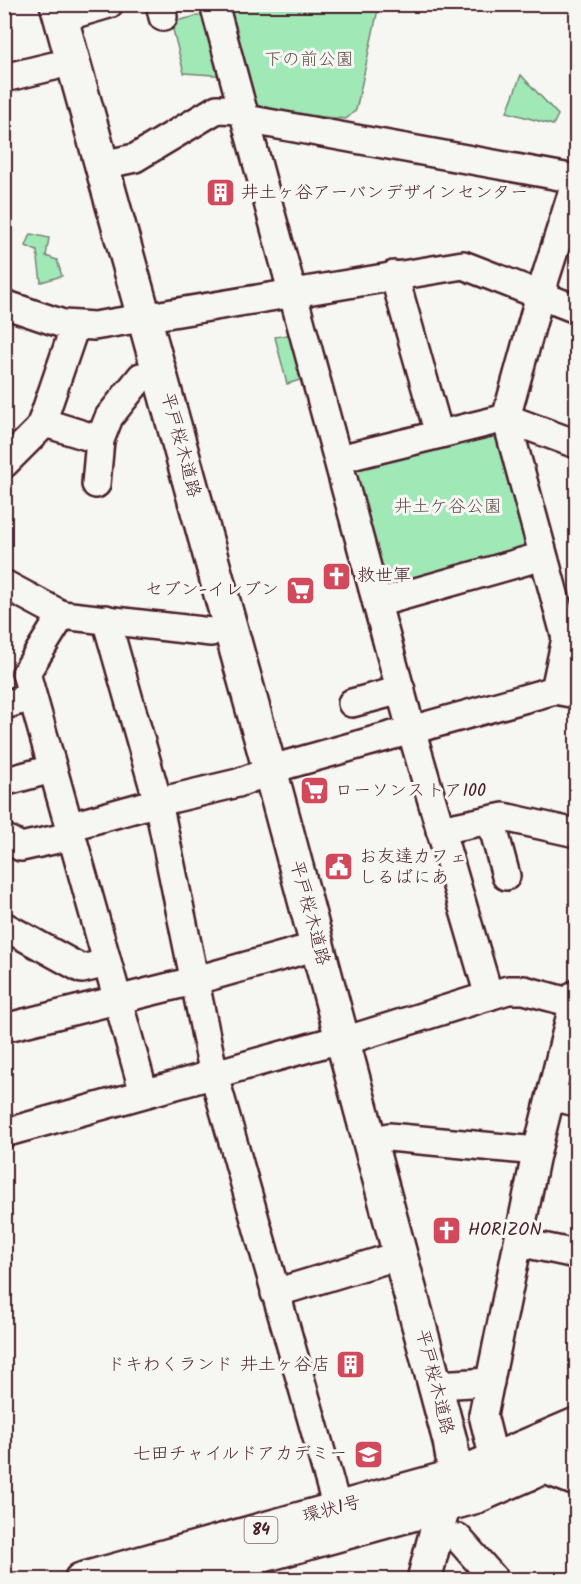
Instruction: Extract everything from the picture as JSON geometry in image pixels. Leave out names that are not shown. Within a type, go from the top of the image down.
[{"type":"main road","points":[[52,9],[54,66],[135,321]]},
{"type":"main road","points":[[52,9],[102,165],[135,321]]},
{"type":"main road","name":"平戸桜木道路","points":[[135,321],[141,377],[211,632],[262,775],[300,951],[371,1141],[436,1385],[447,1488]]},
{"type":"main road","name":"平戸桜木道路","points":[[135,321],[335,1042],[387,1259],[447,1488]]},
{"type":"main road","name":"環状1号","points":[[173,1580],[231,1572],[447,1488],[494,1460],[576,1425]]},
{"type":"main road","name":"環状1号","points":[[81,1580],[337,1508],[447,1488],[500,1488],[576,1453]]},
{"type":"main road","points":[[424,1580],[447,1488]]},
{"type":"street","points":[[52,9],[109,4]]},
{"type":"street","points":[[214,4],[411,729],[489,996]]},
{"type":"street","points":[[4,78],[54,66]]},
{"type":"street","points":[[4,838],[21,848],[158,802],[262,775],[286,765],[411,729],[566,692],[566,638],[506,418],[540,295],[576,180],[217,109],[135,158],[102,165]]},
{"type":"street","points":[[4,304],[75,326],[135,321],[294,292],[463,265],[576,309]]},
{"type":"street","points":[[394,275],[439,434]]},
{"type":"street","points":[[4,464],[40,428],[75,326]]},
{"type":"street","points":[[96,484],[100,440],[109,417],[141,377]]},
{"type":"street","points":[[339,459],[506,418],[576,444]]},
{"type":"street","points":[[42,422],[100,440]]},
{"type":"street","points":[[377,603],[543,556]]},
{"type":"street","points":[[4,584],[62,615],[211,632]]},
{"type":"street","points":[[62,615],[26,673],[144,1093]]},
{"type":"street","points":[[106,620],[158,802],[214,1075],[337,1508]]},
{"type":"street","points":[[352,703],[401,690]]},
{"type":"street","points":[[4,705],[33,698]]},
{"type":"street","points":[[4,779],[7,781],[52,769]]},
{"type":"street","points":[[440,830],[504,817],[576,833]]},
{"type":"street","points":[[491,820],[506,876]]},
{"type":"street","points":[[4,926],[82,969],[107,963]]},
{"type":"street","points":[[4,1028],[194,981],[300,951]]},
{"type":"street","points":[[4,1132],[335,1042],[508,990],[524,990],[576,1000],[564,1099],[537,1151],[483,1415],[494,1460]]},
{"type":"street","points":[[371,1141],[389,1137],[537,1151]]},
{"type":"street","points":[[518,1242],[576,1254]]},
{"type":"street","points":[[275,1293],[387,1259]]},
{"type":"street","points":[[436,1385],[490,1382]]},
{"type":"street","points":[[540,1468],[576,1482]]},
{"type":"street","points":[[458,1538],[495,1580]]},
{"type":"green space","name":"下の前公園","points":[[229,5],[379,5],[356,110],[346,119],[251,110],[243,77],[184,73],[171,22],[224,10]]},
{"type":"green space","points":[[521,75],[558,115],[553,125],[507,112]]},
{"type":"green space","points":[[31,234],[49,238],[46,256],[57,260],[62,276],[41,282],[37,251],[26,246]]},
{"type":"green space","points":[[292,334],[303,379],[287,384],[275,337]]},
{"type":"green space","name":"井土ケ谷公園","points":[[498,427],[533,553],[387,592],[353,464]]},
{"type":"place","name":"井土ヶ谷アーバンデザインセンター","points":[[220,193]]},
{"type":"place","name":"救世軍","points":[[336,576]]},
{"type":"place","name":"セブン-イレブン","points":[[300,590]]},
{"type":"place","name":"ローソンストア100","points":[[314,791]]},
{"type":"place","name":"お友達カフェ しるばにあ","points":[[338,867]]},
{"type":"place","name":"HORIZON","points":[[447,1230]]},
{"type":"place","name":"ドキわくランド 井土ヶ谷店","points":[[351,1365]]},
{"type":"place","name":"七田チャイルドアカデミー","points":[[368,1454]]}]
